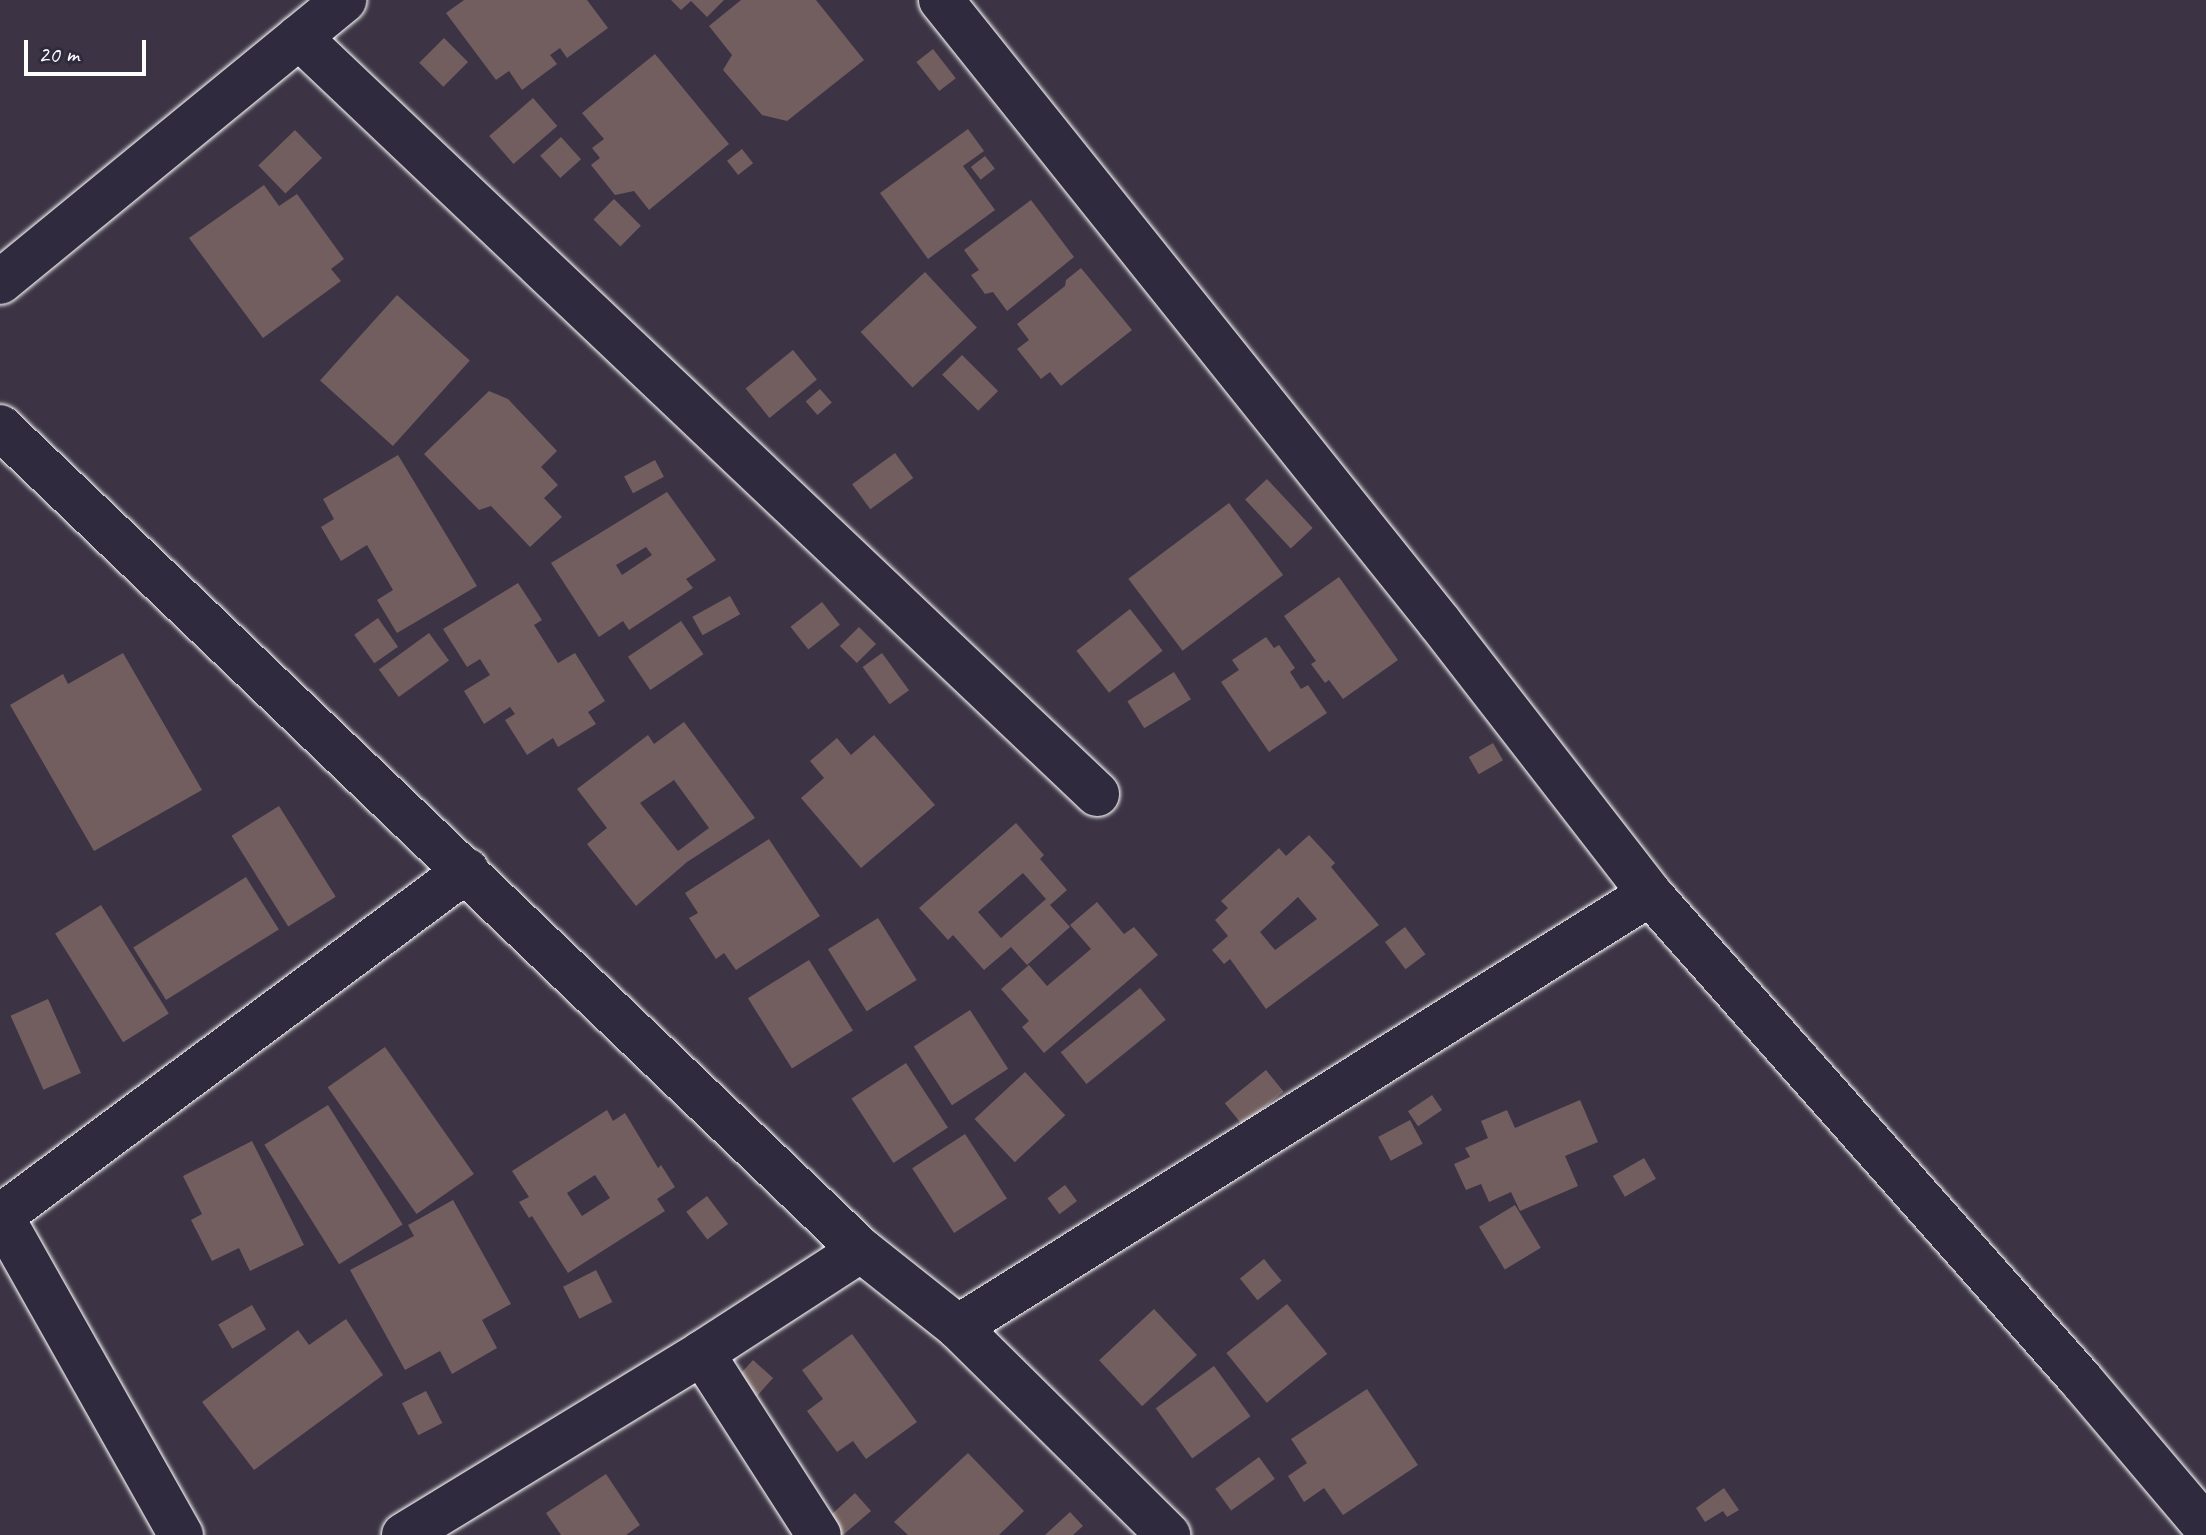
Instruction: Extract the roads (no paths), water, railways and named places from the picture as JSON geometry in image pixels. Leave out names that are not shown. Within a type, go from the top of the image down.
[{"type":"street","points":[[0,282],[344,0]]},
{"type":"street","points":[[941,0],[1440,623],[1650,894],[2082,1381],[2206,1527]]},
{"type":"street","points":[[299,37],[1097,794]]},
{"type":"street","points":[[0,427],[467,870],[861,1250],[958,1327],[1168,1535]]},
{"type":"street","points":[[181,1535],[1,1215],[467,870]]},
{"type":"street","points":[[958,1327],[1650,894]]},
{"type":"street","points":[[404,1535],[702,1353],[861,1250]]},
{"type":"street","points":[[702,1353],[819,1535]]}]
